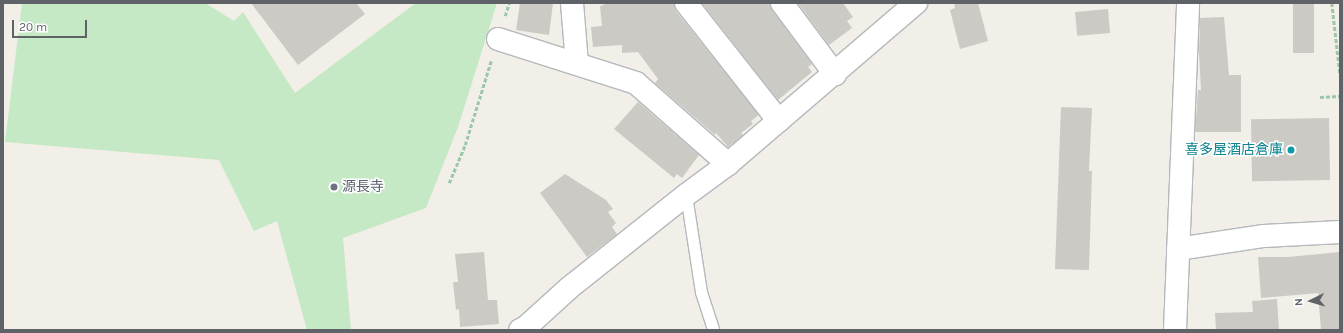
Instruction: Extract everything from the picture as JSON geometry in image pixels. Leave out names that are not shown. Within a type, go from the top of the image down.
[{"type":"street","points":[[572,3],[577,64]]},
{"type":"street","points":[[686,3],[779,121]]},
{"type":"street","points":[[782,3],[835,74]]},
{"type":"street","points":[[520,330],[525,328],[569,288],[686,195],[728,164],[835,74],[916,3]]},
{"type":"street","points":[[1175,330],[1188,3]]},
{"type":"street","points":[[498,39],[636,83],[728,164]]},
{"type":"street","points":[[1178,248],[1264,236],[1340,232]]},
{"type":"lane","points":[[686,195],[701,292],[713,330]]},
{"type":"path","points":[[449,183],[464,144],[509,3]]},
{"type":"path","points":[[1332,3],[1340,73]]},
{"type":"path","points":[[1320,97],[1340,96]]},
{"type":"green space","name":"源長寺","points":[[22,3],[205,3],[234,21],[243,12],[295,93],[416,3],[497,3],[458,127],[426,208],[343,238],[351,330],[307,330],[277,221],[254,231],[219,160],[5,142]]},
{"type":"building","points":[[251,3],[356,3],[365,14],[298,65]]},
{"type":"building","points":[[520,3],[553,3],[549,35],[516,30]]},
{"type":"building","points":[[603,3],[674,3],[676,11],[759,115],[751,121],[753,124],[741,133],[743,135],[728,147],[716,133],[715,135],[655,83],[658,79],[638,52],[622,53],[622,45],[593,47],[591,27],[602,26],[600,6],[604,5]]},
{"type":"building","points":[[702,3],[770,3],[772,10],[812,64],[808,67],[812,72],[778,100]]},
{"type":"building","points":[[798,3],[843,3],[853,17],[847,21],[852,28],[829,45]]},
{"type":"building","points":[[954,3],[978,3],[988,41],[960,49],[950,10],[955,8]]},
{"type":"building","points":[[1293,3],[1314,3],[1314,53],[1293,53]]},
{"type":"building","points":[[1108,9],[1110,33],[1077,36],[1075,12]]},
{"type":"building","points":[[1224,17],[1229,75],[1241,75],[1241,132],[1195,132],[1198,90],[1201,90],[1199,53],[1200,18]]},
{"type":"building","points":[[638,102],[699,155],[682,178],[677,174],[674,178],[614,129]]},
{"type":"building","points":[[1061,107],[1092,108],[1089,171],[1092,171],[1089,270],[1055,269]]},
{"type":"building","name":"喜多屋酒店倉庫","points":[[1329,118],[1330,180],[1252,181],[1251,119]]},
{"type":"building","points":[[565,174],[606,200],[613,209],[608,212],[616,223],[612,227],[617,234],[587,257],[540,193]]},
{"type":"building","points":[[484,252],[488,300],[497,300],[499,324],[460,327],[459,309],[456,310],[453,282],[458,282],[455,254]]},
{"type":"building","points":[[1340,252],[1340,330],[1321,330],[1318,293],[1261,298],[1258,257],[1288,257]]},
{"type":"building","points":[[1277,299],[1279,330],[1216,330],[1215,313],[1253,312],[1252,301]]},
{"type":"place","name":"喜多屋酒店倉庫","points":[[1291,150]]},
{"type":"place","name":"源長寺","points":[[334,187]]}]
